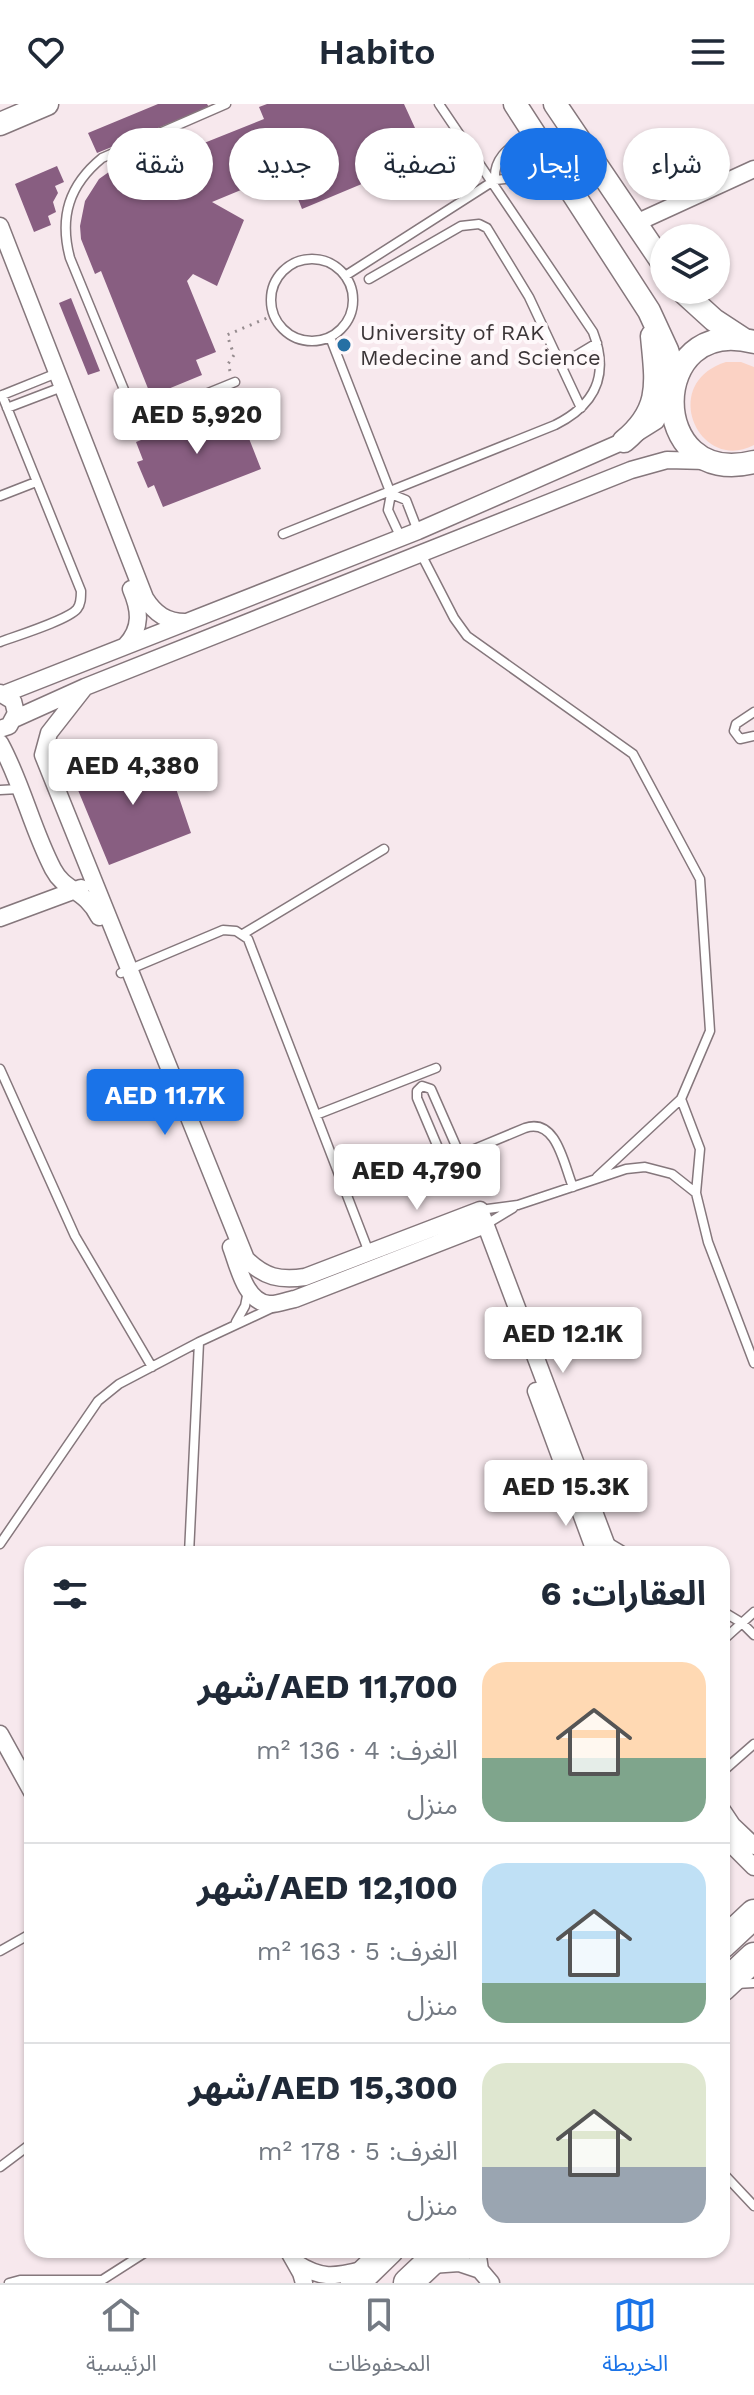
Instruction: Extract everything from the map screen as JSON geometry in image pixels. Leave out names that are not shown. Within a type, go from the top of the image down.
[{"type":"highway","points":[[730,1936],[754,1914]]},
{"type":"highway","points":[[730,1980],[754,1957]]},
{"type":"highway","points":[[359,2277],[380,2258]]},
{"type":"main road","points":[[0,111],[17,104]]},
{"type":"main road","points":[[0,124],[47,104]]},
{"type":"main road","points":[[515,104],[530,128]]},
{"type":"main road","points":[[555,104],[650,244]]},
{"type":"main road","points":[[577,200],[649,311],[667,350],[673,386],[672,416],[679,434],[692,450],[709,461],[743,464],[754,481]]},
{"type":"main road","points":[[696,304],[714,320],[752,341]]},
{"type":"main road","points":[[624,441],[639,429],[650,413],[657,378],[649,311]]},
{"type":"main road","points":[[673,386],[687,359],[704,346],[723,339],[752,341]]},
{"type":"street","points":[[636,223],[754,169]]},
{"type":"street","points":[[0,226],[2,251],[145,598],[158,614],[187,623]]},
{"type":"street","points":[[55,382],[136,601],[139,621],[125,646]]},
{"type":"street","points":[[2,693],[401,538],[624,441],[656,421],[673,386]]},
{"type":"street","points":[[0,729],[9,726],[14,719],[85,687],[631,470],[667,460],[709,461]]},
{"type":"street","points":[[85,687],[49,733],[43,755],[248,1290],[258,1300],[269,1304],[295,1299],[372,1260],[477,1219],[600,1546]]},
{"type":"street","points":[[2,693],[13,701],[14,719]]},
{"type":"street","points":[[0,743],[4,764],[22,789],[53,868],[60,879],[91,902],[125,971],[246,1259],[266,1275],[285,1280],[372,1260]]},
{"type":"street","points":[[0,918],[95,884]]},
{"type":"street","points":[[0,1734],[24,1778]]},
{"type":"street","points":[[730,1822],[754,1846]]},
{"type":"street","points":[[730,1843],[754,1867]]},
{"type":"street","points":[[293,2258],[304,2283]]},
{"type":"street","points":[[294,2258],[312,2273],[322,2276],[359,2277]]},
{"type":"street","points":[[426,2266],[449,2262],[486,2276]]},
{"type":"lane","points":[[226,104],[102,158],[82,178],[68,202],[64,221],[70,258],[134,414],[132,422],[138,428],[146,426],[149,417],[235,382]]},
{"type":"lane","points":[[283,534],[555,425],[581,408],[596,388],[600,373],[597,343],[586,321],[439,104]]},
{"type":"lane","points":[[493,181],[500,157]]},
{"type":"lane","points":[[345,276],[493,181],[500,180]]},
{"type":"lane","points":[[369,279],[461,226],[479,224],[487,228],[507,258],[562,364],[581,408]]},
{"type":"lane","points":[[308,259],[319,259],[345,276],[353,303],[349,317],[341,328],[330,337],[308,341],[287,333],[274,315],[271,304],[274,283],[288,267],[308,259]]},
{"type":"lane","points":[[330,337],[390,492],[388,510],[401,538]]},
{"type":"lane","points":[[562,364],[597,343]]},
{"type":"lane","points":[[0,642],[69,616],[79,606],[81,591],[1,396],[55,382]]},
{"type":"lane","points":[[7,408],[55,382]]},
{"type":"lane","points":[[134,414],[143,411],[149,417]]},
{"type":"lane","points":[[0,496],[36,482]]},
{"type":"lane","points":[[390,492],[406,500],[418,531]]},
{"type":"lane","points":[[421,554],[454,618],[467,636],[633,754],[700,879],[710,1031],[681,1099],[593,1180]]},
{"type":"lane","points":[[754,712],[736,724],[734,731],[740,739],[754,736]]},
{"type":"lane","points":[[0,790],[22,789]]},
{"type":"lane","points":[[243,934],[384,849]]},
{"type":"lane","points":[[125,971],[223,930],[243,934],[251,945],[372,1260]]},
{"type":"lane","points":[[316,1115],[436,1068]]},
{"type":"lane","points":[[0,1069],[75,1236],[152,1367]]},
{"type":"lane","points":[[460,1155],[431,1089],[422,1086],[416,1094],[439,1150],[450,1158],[460,1155],[525,1128],[539,1126],[551,1133],[573,1187]]},
{"type":"lane","points":[[681,1099],[700,1149],[696,1193],[708,1242],[754,1363]]},
{"type":"lane","points":[[477,1219],[626,1169],[645,1167],[672,1174],[696,1193]]},
{"type":"lane","points":[[477,1219],[518,1205]]},
{"type":"lane","points":[[236,1323],[245,1306],[248,1290]]},
{"type":"lane","points":[[0,1544],[98,1401],[119,1384],[199,1342],[295,1299]]},
{"type":"lane","points":[[745,1339],[754,1333]]},
{"type":"lane","points":[[189,1546],[199,1342]]},
{"type":"lane","points":[[730,1634],[754,1612]]},
{"type":"lane","points":[[730,1616],[754,1635]]},
{"type":"lane","points":[[730,1765],[754,1744]]},
{"type":"lane","points":[[0,1951],[24,1938]]},
{"type":"lane","points":[[730,1986],[754,1983]]},
{"type":"lane","points":[[0,2167],[24,2149]]},
{"type":"lane","points":[[730,2180],[754,2206]]},
{"type":"lane","points":[[9,2283],[20,2280],[100,2282],[137,2258]]},
{"type":"path","points":[[235,382],[228,364],[234,355],[227,335],[274,315]]},
{"type":"shaded area","points":[[726,362],[741,362],[754,367],[754,445],[734,451],[717,447],[703,437],[694,422],[690,405],[694,388],[705,373]]},
{"type":"building","points":[[158,104],[207,104],[209,107],[158,128],[107,128],[107,149],[97,153],[88,133]]},
{"type":"building","points":[[267,104],[404,104],[415,128],[355,128],[355,187],[339,194],[339,128],[242,128],[264,119],[259,107]]},
{"type":"building","points":[[229,133],[229,195],[212,202],[244,220],[217,286],[193,274],[187,281],[216,352],[196,360],[202,375],[151,396],[101,271],[95,274],[81,239],[85,201],[99,179],[107,173],[107,200],[213,200],[213,139]]},
{"type":"building","points":[[57,166],[64,182],[55,186],[58,193],[53,202],[56,212],[48,216],[51,225],[34,232],[15,184]]},
{"type":"building","points":[[298,200],[324,200],[302,209]]},
{"type":"building","points":[[71,298],[100,371],[88,375],[59,303]]},
{"type":"building","points":[[235,403],[261,469],[163,507],[154,485],[148,488],[137,462],[143,460],[136,442]]},
{"type":"building","points":[[164,753],[191,833],[109,865],[73,778]]},
{"type":"place","name":"University of RAK Medecine and Science","points":[[344,345]]}]
